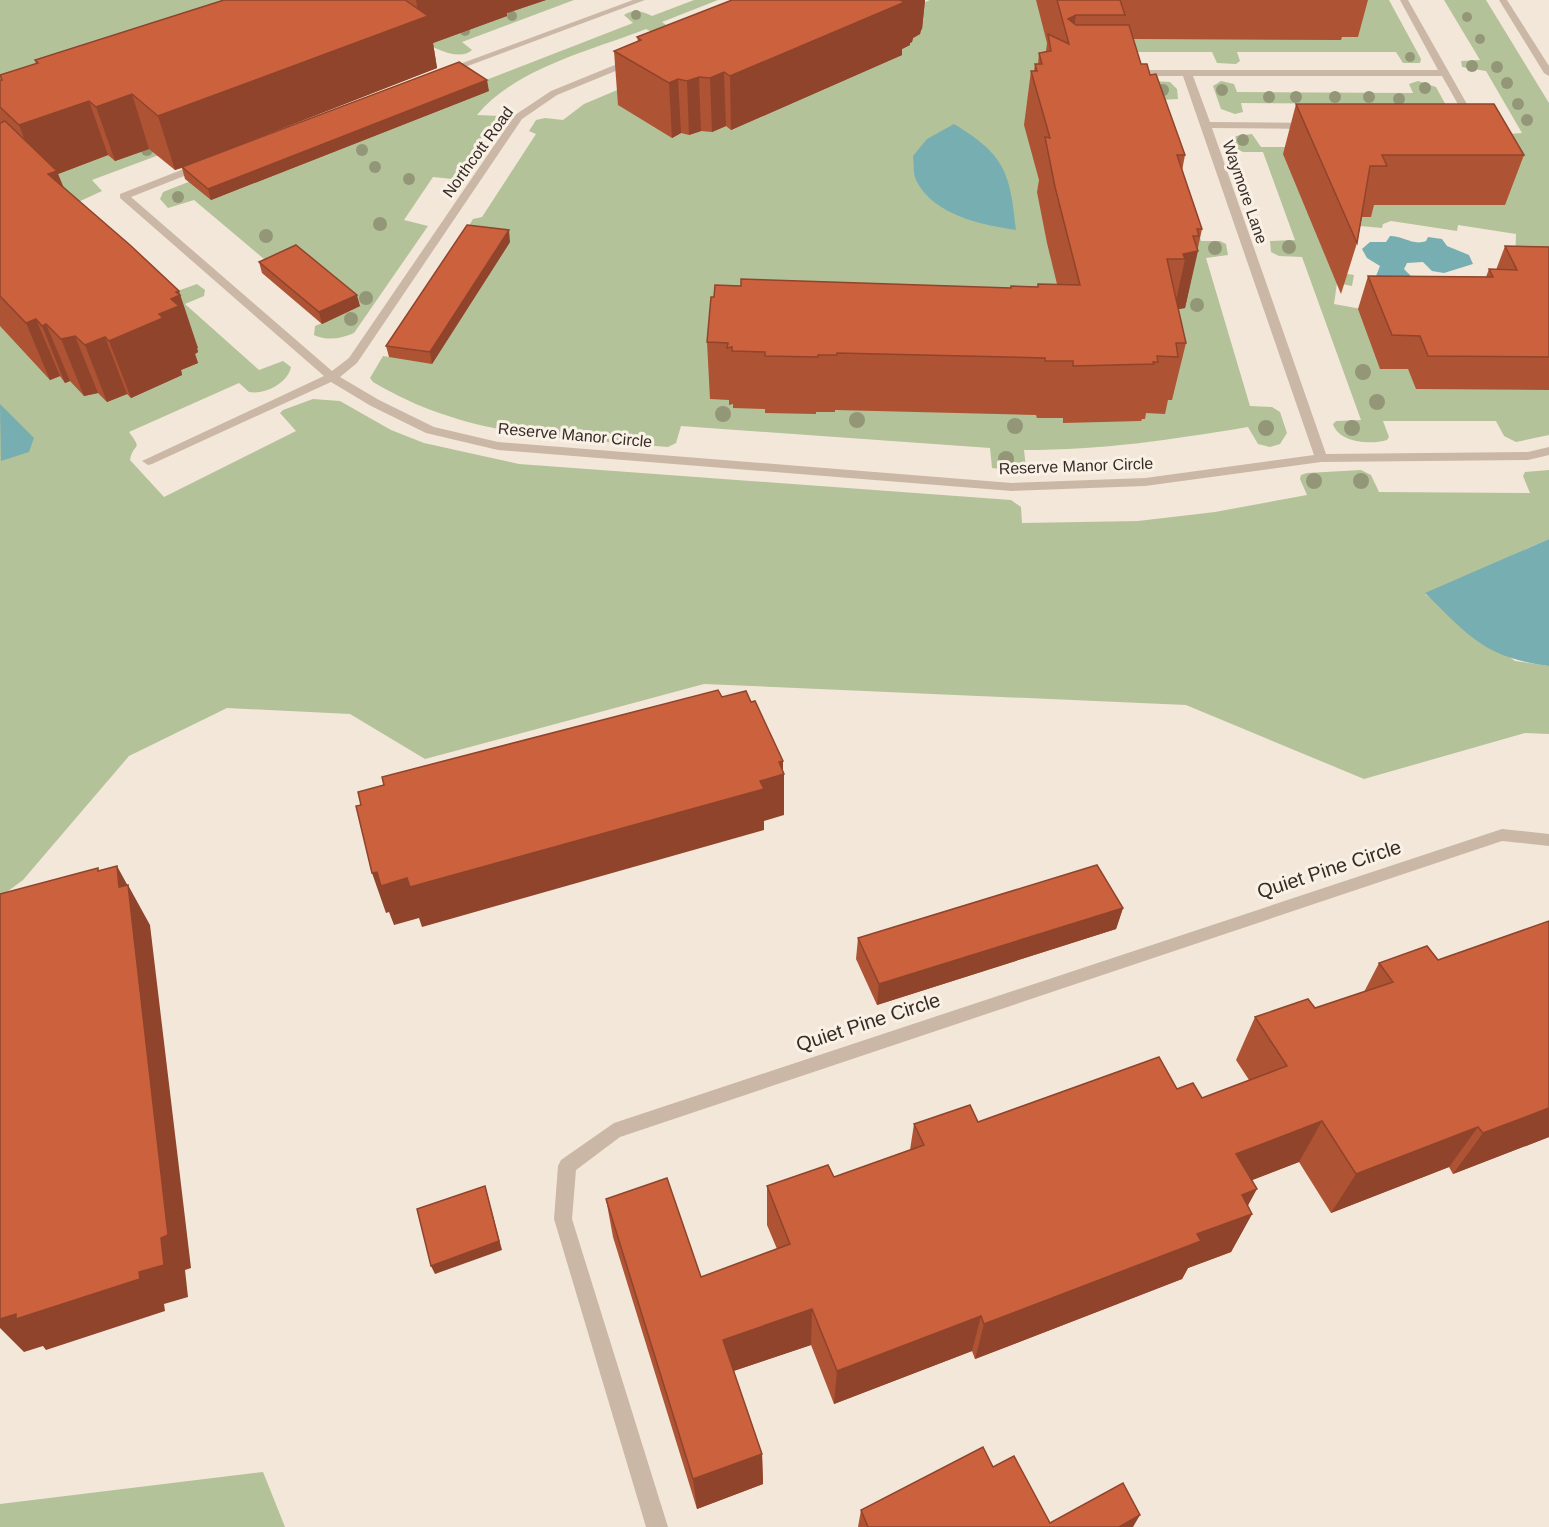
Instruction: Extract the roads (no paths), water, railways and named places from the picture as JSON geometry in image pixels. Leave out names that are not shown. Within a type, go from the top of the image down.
[{"type":"street","points":[[442,70],[641,0]]},
{"type":"street","points":[[1404,0],[1475,128],[1464,128]]},
{"type":"street","points":[[1503,0],[1549,73]]},
{"type":"street","name":"Northcott Road","points":[[148,461],[332,376],[352,360],[518,117],[554,93],[642,57]]},
{"type":"street","points":[[1116,73],[1444,73]]},
{"type":"street","points":[[1188,73],[1206,125]]},
{"type":"street","name":"Waymore Lane","points":[[1321,458],[1206,125],[1324,126]]},
{"type":"street","name":"Reserve Manor Circle","points":[[211,162],[123,196],[332,376],[375,404],[430,430],[498,446],[1012,487],[1145,482],[1321,458],[1528,456],[1549,451]]},
{"type":"street","name":"Quiet Pine Circle","points":[[657,1527],[563,1219],[567,1166],[614,1131],[1502,835],[1549,840]]},
{"type":"water","points":[[954,124],[984,145],[1002,167],[1011,193],[1016,230],[974,221],[946,210],[924,192],[916,180],[913,156],[927,139]]},
{"type":"water","points":[[1390,236],[1413,242],[1426,241],[1428,237],[1442,239],[1447,246],[1469,255],[1473,264],[1444,273],[1432,271],[1423,262],[1407,263],[1404,269],[1414,279],[1380,281],[1376,276],[1380,266],[1367,258],[1362,249],[1370,242],[1386,242]]},
{"type":"water","points":[[0,404],[34,438],[29,452],[1,461]]},
{"type":"water","points":[[1549,539],[1549,666],[1527,662],[1493,651],[1454,622],[1425,593]]}]
